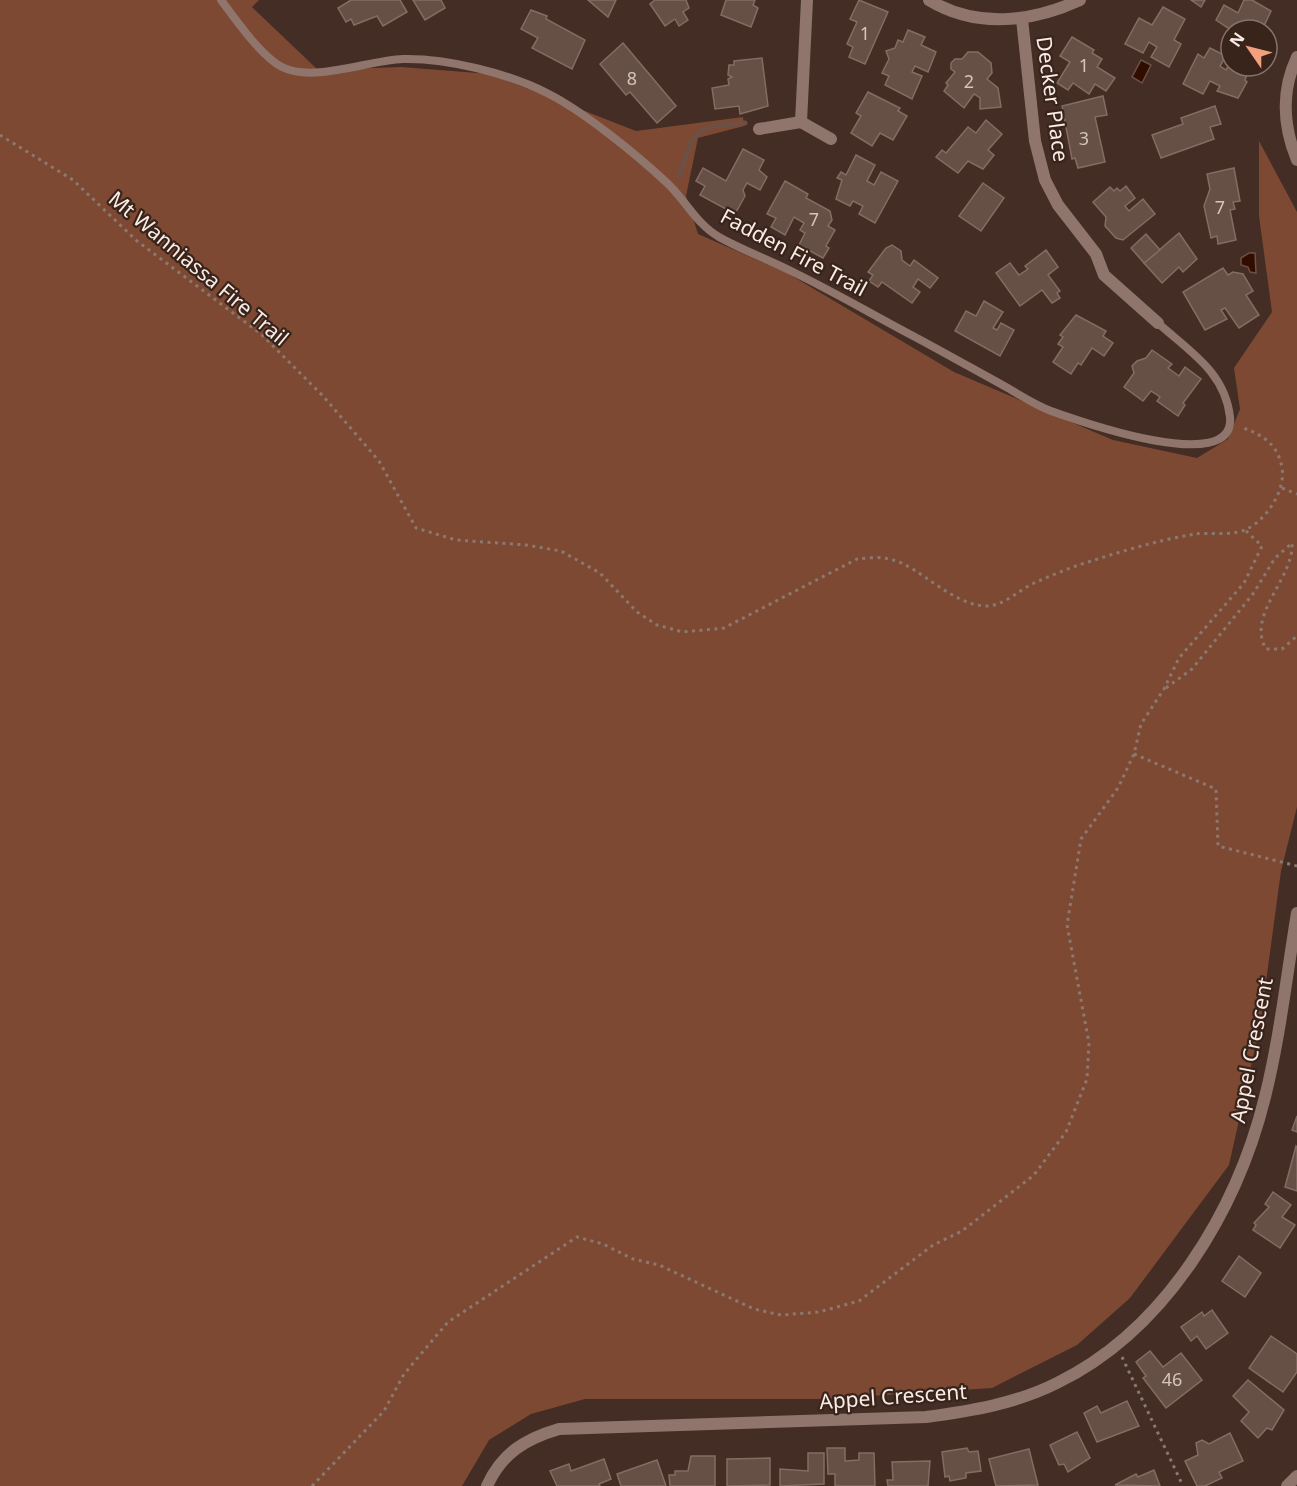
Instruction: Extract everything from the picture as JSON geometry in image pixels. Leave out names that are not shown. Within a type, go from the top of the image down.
[{"type":"street","points":[[801,122],[804,14],[807,0]]},
{"type":"street","points":[[929,0],[964,15],[993,20],[1022,19],[1056,11],[1080,0]]},
{"type":"street","name":"Decker Place","points":[[1022,19],[1035,141],[1045,180],[1058,205],[1096,254],[1104,275],[1158,323]]},
{"type":"street","points":[[1297,57],[1290,72],[1285,100],[1287,129],[1297,160]]},
{"type":"street","points":[[759,129],[801,122],[831,139]]},
{"type":"street","name":"Appel Crescent","points":[[486,1486],[494,1470],[511,1451],[533,1437],[559,1429],[926,1417],[972,1411],[1017,1400],[1058,1383],[1095,1361],[1116,1344],[1167,1293],[1200,1249],[1228,1201],[1250,1149],[1266,1095],[1297,913]]},
{"type":"street","points":[[1287,1486],[1297,1476]]},
{"type":"lane","name":"Fadden Fire Trail","points":[[221,0],[264,52],[282,67],[304,72],[320,72],[399,59],[429,60],[477,70],[544,92],[582,115],[666,182],[694,217],[715,235],[793,272],[1049,410],[1154,441],[1186,446],[1219,441],[1226,434],[1230,424]]},
{"type":"lane","points":[[1158,323],[1221,383],[1228,404],[1230,424]]},
{"type":"path","name":"Mt Wanniassa Fire Trail","points":[[0,135],[73,180],[136,241],[261,334],[323,396],[379,461],[416,528],[456,540],[526,545],[561,551],[600,573],[638,612],[657,625],[683,632],[723,628],[856,559],[874,557],[894,560],[936,587],[986,606],[1014,597],[1032,584],[1077,566],[1194,534],[1245,530]]},
{"type":"path","points":[[312,1486],[384,1411],[404,1374],[448,1322],[577,1237],[603,1244],[633,1259],[659,1265],[754,1309],[781,1315],[819,1312],[859,1301],[933,1245],[962,1231],[1034,1175],[1066,1132],[1087,1079],[1089,1043],[1067,925],[1081,839],[1118,788],[1134,754],[1141,724],[1164,689],[1179,658],[1244,583],[1262,546],[1245,530],[1267,512],[1282,488],[1283,474],[1280,454],[1270,442],[1252,431],[1230,424]]},
{"type":"path","points":[[1282,488],[1297,494]]},
{"type":"path","points":[[1164,689],[1192,669],[1253,594],[1275,558],[1292,543],[1290,563],[1272,597],[1262,624],[1260,639],[1266,648],[1282,649],[1297,636]]},
{"type":"path","points":[[1134,754],[1216,789],[1218,846],[1297,867]]},
{"type":"path","points":[[1116,1344],[1183,1486]]},
{"type":"shaded area","points":[[0,0],[259,0],[252,7],[318,70],[401,67],[490,74],[636,131],[743,117],[744,126],[698,138],[686,196],[698,234],[787,273],[954,372],[1113,440],[1197,458],[1228,439],[1240,409],[1234,368],[1272,312],[1259,216],[1259,141],[1297,212],[1297,807],[1281,871],[1260,1026],[1229,1165],[1130,1298],[1077,1345],[992,1388],[824,1399],[585,1399],[531,1414],[489,1440],[462,1486],[0,1486]]},
{"type":"shaded area","points":[[1141,60],[1151,65],[1142,83],[1132,77]]},
{"type":"shaded area","points":[[1249,253],[1255,253],[1256,273],[1250,272],[1248,267],[1241,265],[1241,258]]},
{"type":"building","points":[[351,0],[400,0],[407,12],[383,26],[377,16],[354,25],[351,19],[346,22],[338,8]]},
{"type":"building","points":[[413,0],[441,0],[445,8],[425,20]]},
{"type":"building","points":[[588,0],[616,0],[608,17]]},
{"type":"building","points":[[655,0],[686,0],[689,8],[683,12],[688,20],[679,26],[675,19],[665,26],[650,4]]},
{"type":"building","points":[[726,0],[755,0],[753,5],[758,8],[751,27],[721,15]]},
{"type":"building","points":[[859,0],[888,12],[865,64],[849,57],[853,47],[847,44],[857,22],[850,19]]},
{"type":"building","points":[[1191,0],[1205,0],[1201,7]]},
{"type":"building","points":[[1244,0],[1252,0],[1271,11],[1268,18],[1219,18],[1219,22],[1216,20],[1224,5],[1238,13]]},
{"type":"building","points":[[1163,7],[1185,19],[1174,40],[1181,44],[1169,67],[1151,57],[1157,47],[1149,42],[1143,53],[1125,44],[1139,18],[1152,25]]},
{"type":"building","points":[[531,10],[547,16],[546,19],[585,40],[572,69],[532,48],[538,38],[521,29]]},
{"type":"building","points":[[908,30],[925,37],[921,45],[936,52],[928,72],[915,66],[912,72],[922,76],[912,99],[885,85],[889,76],[882,73],[889,59],[886,51],[895,48],[898,40],[903,42]]},
{"type":"building","points":[[1072,37],[1094,50],[1092,53],[1102,59],[1097,67],[1115,78],[1106,91],[1095,84],[1089,94],[1073,83],[1068,90],[1057,83],[1070,62],[1060,56]]},
{"type":"building","points":[[623,43],[676,106],[657,123],[630,92],[626,95],[600,64]]},
{"type":"building","points":[[1210,48],[1219,52],[1219,78],[1246,78],[1247,82],[1238,98],[1217,91],[1220,86],[1210,81],[1203,94],[1183,84],[1198,54],[1204,58]]},
{"type":"building","points":[[968,52],[978,52],[991,63],[992,73],[987,79],[998,88],[1001,107],[980,109],[980,98],[974,94],[964,108],[944,91],[948,85],[946,83],[955,72],[951,69],[951,63],[955,59],[962,59]]},
{"type":"building","points":[[762,58],[768,106],[740,114],[739,106],[715,109],[712,88],[729,85],[728,79],[732,77],[728,75],[729,65],[734,65],[734,61]]},
{"type":"building","points":[[868,92],[900,108],[898,111],[907,116],[893,140],[880,133],[872,146],[851,133],[861,116],[856,113]]},
{"type":"building","points":[[1103,96],[1107,115],[1095,117],[1105,162],[1078,168],[1075,158],[1072,159],[1062,106]]},
{"type":"building","points":[[1215,106],[1221,124],[1210,127],[1214,139],[1161,158],[1152,135],[1183,124],[1181,118]]},
{"type":"building","points":[[986,120],[1002,134],[988,150],[994,155],[983,169],[968,161],[958,173],[936,157],[942,150],[946,153],[968,127],[976,133]]},
{"type":"building","points":[[743,149],[764,160],[759,170],[767,177],[760,190],[747,183],[743,190],[745,196],[735,214],[700,195],[705,186],[696,181],[703,168],[726,181]]},
{"type":"building","points":[[856,155],[875,165],[867,181],[874,185],[881,172],[898,181],[875,223],[859,214],[863,206],[853,201],[850,206],[836,199],[842,180],[837,178],[841,172],[846,175]]},
{"type":"building","points":[[1234,168],[1240,201],[1233,202],[1235,209],[1230,210],[1236,240],[1218,244],[1217,236],[1211,238],[1204,206],[1210,189],[1207,174]]},
{"type":"building","points":[[785,181],[808,194],[806,198],[830,211],[832,220],[828,226],[835,230],[826,246],[829,248],[823,258],[799,245],[805,233],[800,230],[804,223],[794,217],[785,235],[771,227],[776,218],[767,214]]},
{"type":"building","points":[[983,183],[1004,198],[981,231],[959,216]]},
{"type":"building","points":[[1126,186],[1135,198],[1125,206],[1129,211],[1143,199],[1155,214],[1123,240],[1116,238],[1105,226],[1106,217],[1093,202],[1110,187],[1114,191],[1117,188],[1120,191]]},
{"type":"building","points":[[1179,233],[1197,259],[1183,272],[1179,267],[1162,283],[1144,263]]},
{"type":"building","points":[[1146,234],[1160,250],[1144,263],[1131,248]]},
{"type":"building","points":[[892,245],[901,251],[902,260],[910,266],[914,260],[938,278],[930,288],[918,279],[913,287],[920,292],[912,303],[882,282],[878,287],[869,281],[873,275],[868,272],[886,248]]},
{"type":"building","points":[[1046,250],[1058,267],[1048,275],[1060,291],[1057,293],[1060,298],[1052,303],[1042,290],[1020,306],[996,273],[1010,263],[1019,275],[1028,269],[1025,266]]},
{"type":"building","points":[[1223,268],[1228,275],[1233,272],[1243,274],[1253,291],[1246,295],[1259,315],[1239,328],[1225,308],[1221,310],[1227,319],[1205,330],[1183,292]]},
{"type":"building","points":[[984,301],[1003,312],[993,328],[997,330],[1001,323],[1014,330],[1000,356],[955,331],[966,311],[976,316]]},
{"type":"building","points":[[1076,315],[1106,331],[1103,336],[1113,343],[1104,356],[1092,348],[1081,365],[1078,363],[1071,374],[1053,362],[1063,347],[1058,344],[1063,337],[1060,335]]},
{"type":"building","points":[[1152,350],[1172,364],[1168,368],[1179,376],[1185,367],[1201,379],[1183,403],[1185,405],[1178,416],[1157,401],[1160,397],[1151,391],[1143,401],[1124,387],[1134,373],[1132,366],[1137,361],[1146,358]]},
{"type":"building","points":[[1297,1116],[1297,1132],[1292,1130]]},
{"type":"building","points":[[1297,1147],[1297,1191],[1285,1187]]},
{"type":"building","points":[[1273,1192],[1291,1205],[1282,1217],[1295,1225],[1280,1248],[1253,1230],[1256,1225],[1254,1223],[1269,1207],[1265,1204]]},
{"type":"building","points":[[1239,1256],[1261,1273],[1245,1297],[1222,1281]]},
{"type":"building","points":[[1212,1310],[1228,1333],[1206,1349],[1197,1336],[1191,1341],[1181,1327],[1202,1312],[1204,1316]]},
{"type":"building","points":[[1271,1336],[1297,1354],[1297,1372],[1283,1392],[1249,1368]]},
{"type":"building","points":[[1150,1351],[1163,1367],[1181,1353],[1202,1380],[1166,1408],[1143,1378],[1146,1376],[1136,1362]]},
{"type":"building","points":[[1248,1380],[1284,1410],[1272,1430],[1267,1428],[1258,1438],[1241,1421],[1249,1412],[1233,1396]]},
{"type":"building","points":[[1127,1401],[1139,1426],[1097,1442],[1084,1413],[1097,1406],[1101,1413]]},
{"type":"building","points":[[1077,1432],[1090,1458],[1068,1472],[1064,1464],[1059,1465],[1050,1445]]},
{"type":"building","points":[[1230,1433],[1243,1461],[1219,1472],[1222,1478],[1205,1486],[1197,1486],[1185,1461],[1198,1455],[1196,1443],[1202,1440],[1209,1444]]},
{"type":"building","points":[[827,1448],[845,1448],[845,1461],[859,1460],[859,1453],[874,1453],[875,1486],[835,1486],[835,1474],[828,1474]]},
{"type":"building","points":[[967,1448],[969,1452],[978,1451],[981,1471],[966,1473],[966,1478],[950,1481],[949,1476],[945,1477],[942,1452]]},
{"type":"building","points":[[1029,1449],[1038,1485],[996,1486],[989,1459]]},
{"type":"building","points":[[808,1453],[824,1453],[824,1484],[780,1486],[780,1469],[808,1471]]},
{"type":"building","points":[[691,1456],[715,1456],[715,1486],[670,1486],[669,1475],[675,1475],[675,1471],[688,1471]]},
{"type":"building","points":[[770,1458],[770,1485],[727,1486],[727,1459]]},
{"type":"building","points":[[604,1459],[611,1479],[599,1484],[600,1486],[557,1486],[550,1471],[569,1464],[571,1471]]},
{"type":"building","points":[[657,1460],[666,1486],[621,1486],[617,1474]]},
{"type":"building","points":[[930,1461],[928,1486],[888,1486],[887,1480],[893,1480],[892,1462]]},
{"type":"building","points":[[1154,1470],[1160,1486],[1115,1485],[1136,1474],[1138,1477]]},
{"type":"waterway","points":[[679,175],[693,139],[698,133],[715,126],[745,123]]}]
